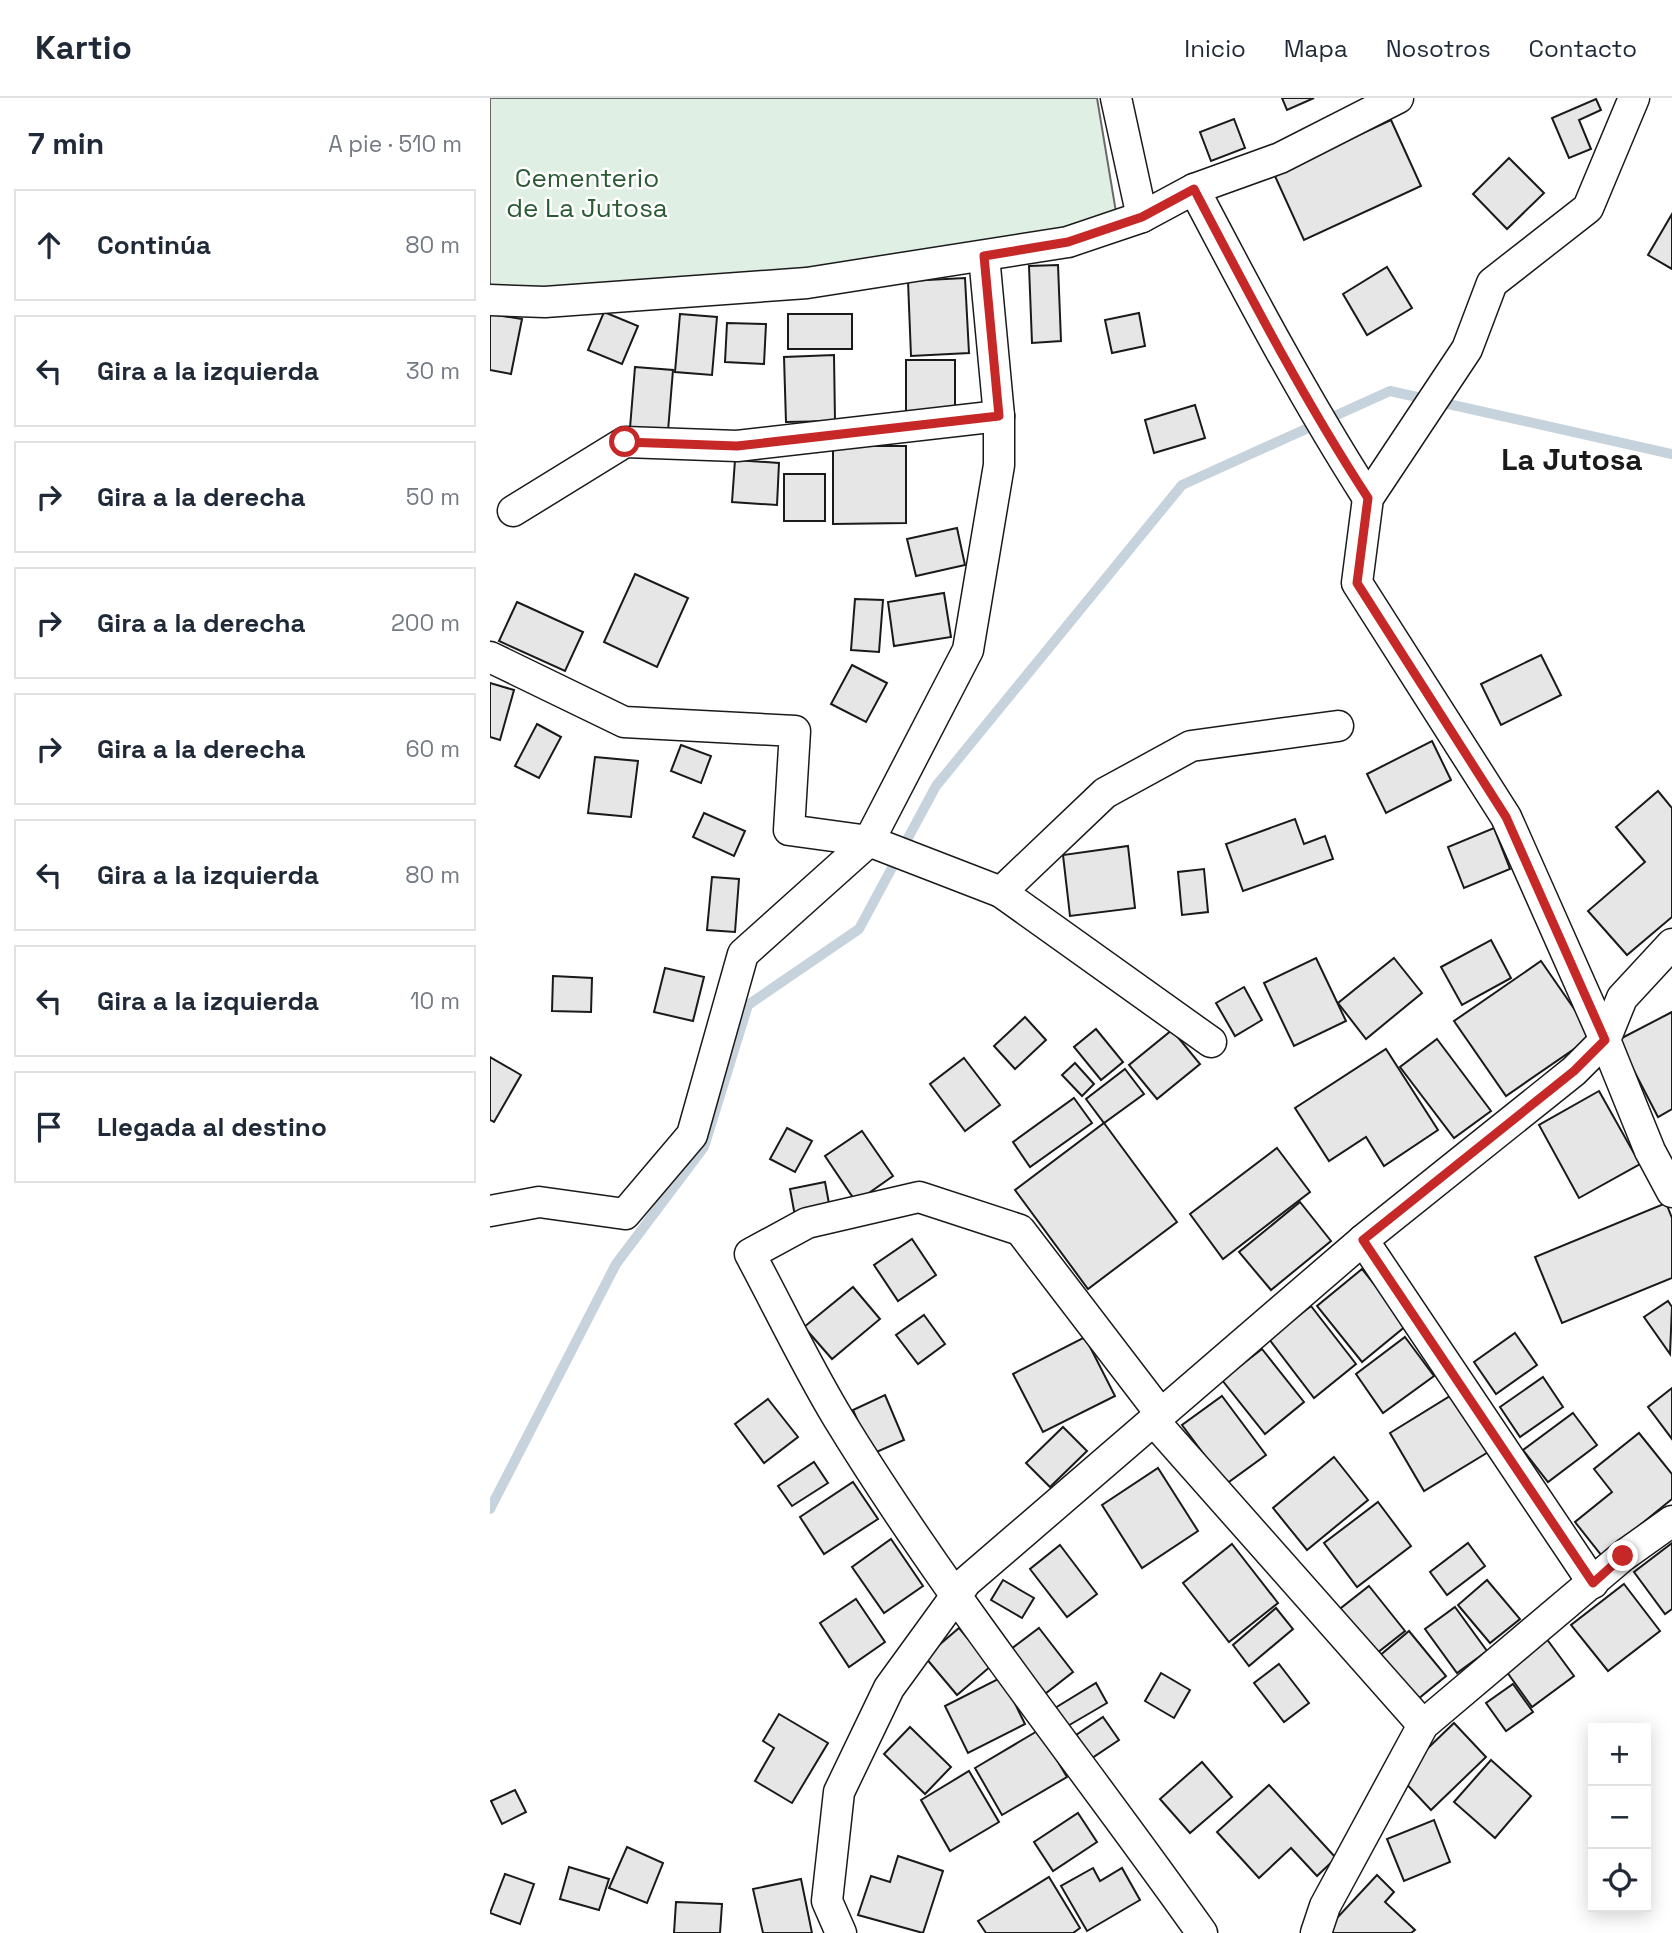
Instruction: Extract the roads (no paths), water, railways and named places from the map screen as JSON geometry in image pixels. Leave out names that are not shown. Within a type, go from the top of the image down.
[{"type":"street","points":[[1116,98],[1142,217]]},
{"type":"street","points":[[490,300],[545,302],[807,283],[1068,242],[1142,217],[1194,189],[1280,158],[1398,98]]},
{"type":"street","points":[[1634,98],[1588,208],[1492,283],[1466,349],[1368,498],[1357,583],[1506,817],[1605,1040],[1661,1146],[1672,1192]]},
{"type":"street","points":[[1194,189],[1331,442],[1368,498]]},
{"type":"street","points":[[490,1211],[539,1202],[625,1214],[692,1135],[743,954],[869,841],[968,650],[999,465],[999,416],[984,256]]},
{"type":"street","points":[[513,511],[625,442],[737,446],[999,416]]},
{"type":"street","points":[[490,657],[624,722],[795,731],[789,830],[869,841],[1001,892],[1211,1042]]},
{"type":"street","points":[[1001,892],[1105,793],[1191,746],[1338,726]]},
{"type":"street","points":[[841,1933],[827,1901],[839,1792],[888,1688],[966,1582],[1363,1240],[1574,1071],[1605,1040],[1622,998],[1672,944]]},
{"type":"street","points":[[1202,1933],[1111,1804],[1013,1678],[956,1595],[838,1417],[750,1254],[807,1223],[919,1196],[1020,1230],[1157,1417],[1423,1725]]},
{"type":"street","points":[[1363,1240],[1593,1583]]},
{"type":"street","points":[[1316,1933],[1325,1906],[1423,1725],[1593,1583],[1672,1521]]},
{"type":"waterway","points":[[490,1509],[616,1264],[704,1147],[748,1005],[859,929],[936,786],[1182,485],[1390,391],[1672,454]]},
{"type":"district","name":"La Jutosa","points":[[1572,460]]},
{"type":"park label","name":"Cementerio de La Jutosa","points":[[587,193]]}]
